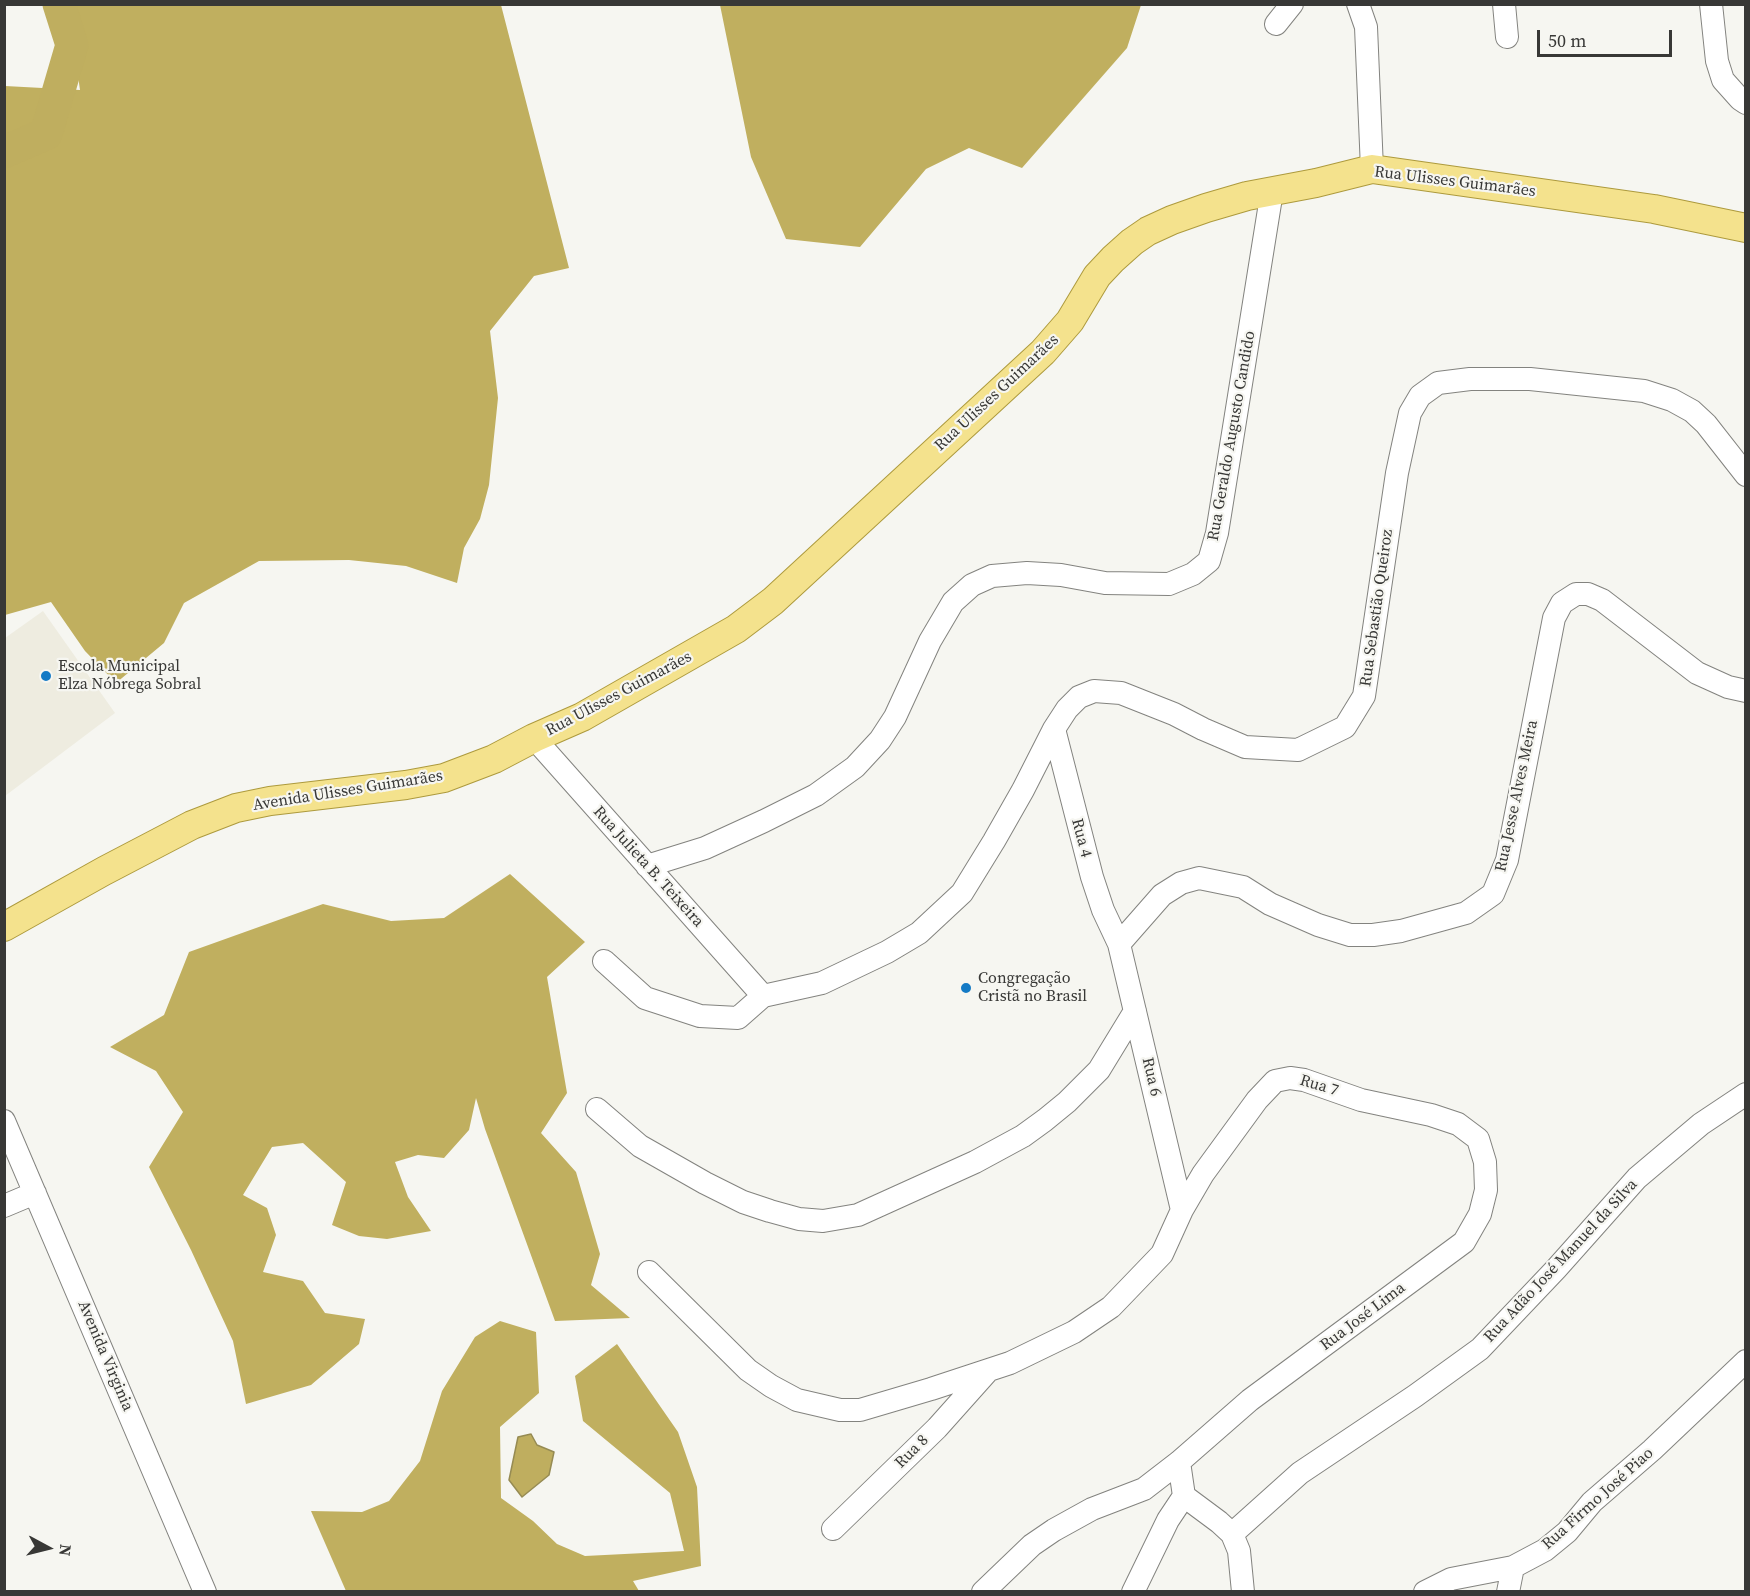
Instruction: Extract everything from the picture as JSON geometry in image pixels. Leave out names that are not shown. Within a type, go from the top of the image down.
[{"type":"main road","name":"Rua Ulisses Guimarães","points":[[534,738],[582,717],[694,654],[736,628],[773,601],[1043,352],[1070,321],[1097,276],[1113,259],[1148,231],[1172,220],[1231,200],[1372,170],[1654,209],[1746,228]]},
{"type":"main road","name":"Avenida Ulisses Guimarães","points":[[4,927],[192,825],[236,808],[270,801],[406,785],[444,777],[495,759],[534,738]]},
{"type":"street","points":[[1276,24],[1292,4]]},
{"type":"street","points":[[1358,4],[1366,27],[1372,170]]},
{"type":"street","points":[[1504,4],[1507,37]]},
{"type":"street","points":[[1711,4],[1717,61],[1723,80],[1746,103]]},
{"type":"street","name":"Rua Geraldo Augusto Candido","points":[[647,866],[705,848],[764,820],[816,795],[855,767],[880,740],[895,717],[930,641],[953,602],[972,585],[992,576],[1027,573],[1060,575],[1106,583],[1169,584],[1193,574],[1209,561],[1221,512],[1272,191]]},
{"type":"street","name":"Rua Sebastião Queiroz","points":[[604,961],[645,998],[700,1016],[738,1018],[763,996],[822,983],[887,952],[933,922],[962,892],[1017,800],[1067,709],[1079,697],[1094,691],[1121,693],[1174,714],[1245,747],[1298,750],[1345,727],[1364,696],[1397,473],[1410,413],[1420,396],[1438,383],[1530,379],[1644,391],[1672,400],[1692,411],[1706,424],[1746,475]]},
{"type":"street","name":"Rua Jesse Alves Meira","points":[[1119,944],[1162,895],[1181,883],[1199,878],[1243,887],[1270,904],[1318,925],[1350,935],[1401,931],[1466,913],[1493,894],[1507,860],[1554,618],[1562,603],[1576,594],[1588,594],[1602,600],[1697,673],[1728,687],[1746,691]]},
{"type":"street","name":"Rua 4","points":[[1054,729],[1092,877],[1103,910],[1119,944]]},
{"type":"street","name":"Rua Julieta B. Teixeira","points":[[534,738],[763,996]]},
{"type":"street","name":"Rua 6","points":[[1119,944],[1182,1210]]},
{"type":"street","points":[[597,1109],[640,1146],[743,1202],[799,1219],[823,1221],[858,1215],[975,1162],[1023,1136],[1045,1120],[1099,1070],[1135,1011]]},
{"type":"street","name":"Rua 7","points":[[649,1272],[748,1370],[771,1386],[797,1400],[840,1410],[860,1410],[987,1372],[1044,1348],[1074,1332],[1111,1307],[1162,1254],[1182,1210],[1203,1174],[1257,1100],[1275,1082],[1290,1078],[1304,1080],[1360,1100],[1431,1115],[1458,1124],[1478,1139]]},
{"type":"street","name":"Rua Adão José Manuel da Silva","points":[[1232,1534],[1300,1473],[1415,1396],[1480,1349],[1556,1269],[1637,1178],[1701,1124],[1746,1094]]},
{"type":"street","name":"Avenida Virginia","points":[[4,1121],[205,1592]]},
{"type":"street","name":"Rua José Lima","points":[[983,1592],[1032,1545],[1054,1530],[1092,1509],[1144,1488],[1179,1462],[1250,1400],[1464,1242],[1480,1214],[1486,1190],[1485,1162],[1478,1139]]},
{"type":"street","points":[[4,1206],[35,1193]]},
{"type":"street","name":"Rua Firmo José Piao","points":[[1425,1592],[1451,1579],[1513,1567],[1545,1550],[1567,1532],[1593,1502],[1746,1361]]},
{"type":"street","name":"Rua 8","points":[[833,1529],[937,1428],[987,1372]]},
{"type":"street","points":[[1133,1592],[1168,1520],[1184,1496],[1179,1462]]},
{"type":"street","points":[[1184,1496],[1232,1534],[1239,1551],[1243,1592]]},
{"type":"street","points":[[1508,1592],[1513,1567]]},
{"type":"shaded area","points":[[720,4],[1141,5],[1127,48],[1022,168],[969,148],[926,169],[860,247],[786,239],[751,157]]},
{"type":"shaded area","points":[[68,5],[501,5],[569,268],[534,276],[490,331],[498,398],[489,485],[480,519],[464,548],[457,583],[406,566],[349,560],[259,561],[184,603],[164,643],[116,683],[85,651],[51,602],[5,615],[5,86],[80,90]]},
{"type":"shaded area","name":"Escola Municipal Elza Nóbrega Sobral","points":[[43,611],[115,713],[5,796],[5,638]]},
{"type":"shaded area","points":[[510,874],[585,942],[547,977],[567,1093],[541,1133],[576,1172],[600,1254],[591,1285],[630,1318],[555,1321],[485,1129],[476,1098],[469,1130],[444,1158],[418,1155],[395,1162],[408,1197],[431,1231],[387,1239],[359,1236],[332,1225],[346,1182],[303,1143],[272,1147],[243,1195],[267,1208],[276,1235],[263,1272],[303,1281],[325,1313],[365,1319],[359,1344],[311,1385],[246,1404],[233,1341],[149,1167],[183,1112],[156,1071],[110,1047],[164,1015],[189,952],[323,904],[391,921],[444,918]]},
{"type":"shaded area","points":[[500,1321],[536,1332],[539,1393],[500,1427],[501,1498],[533,1521],[557,1544],[585,1556],[684,1551],[670,1493],[583,1421],[575,1376],[617,1344],[678,1432],[697,1487],[701,1566],[633,1581],[639,1591],[346,1591],[311,1511],[362,1512],[389,1501],[420,1461],[442,1391],[475,1337]]},
{"type":"shaded area","points":[[531,1434],[537,1445],[554,1452],[549,1475],[522,1497],[509,1480],[518,1437]]},
{"type":"waterway","points":[[4,152],[46,134],[72,45],[59,4]]},
{"type":"place","name":"Escola Municipal Elza Nóbrega Sobral","points":[[46,676]]},
{"type":"place","name":"Congregação Cristã no Brasil","points":[[966,988]]}]
